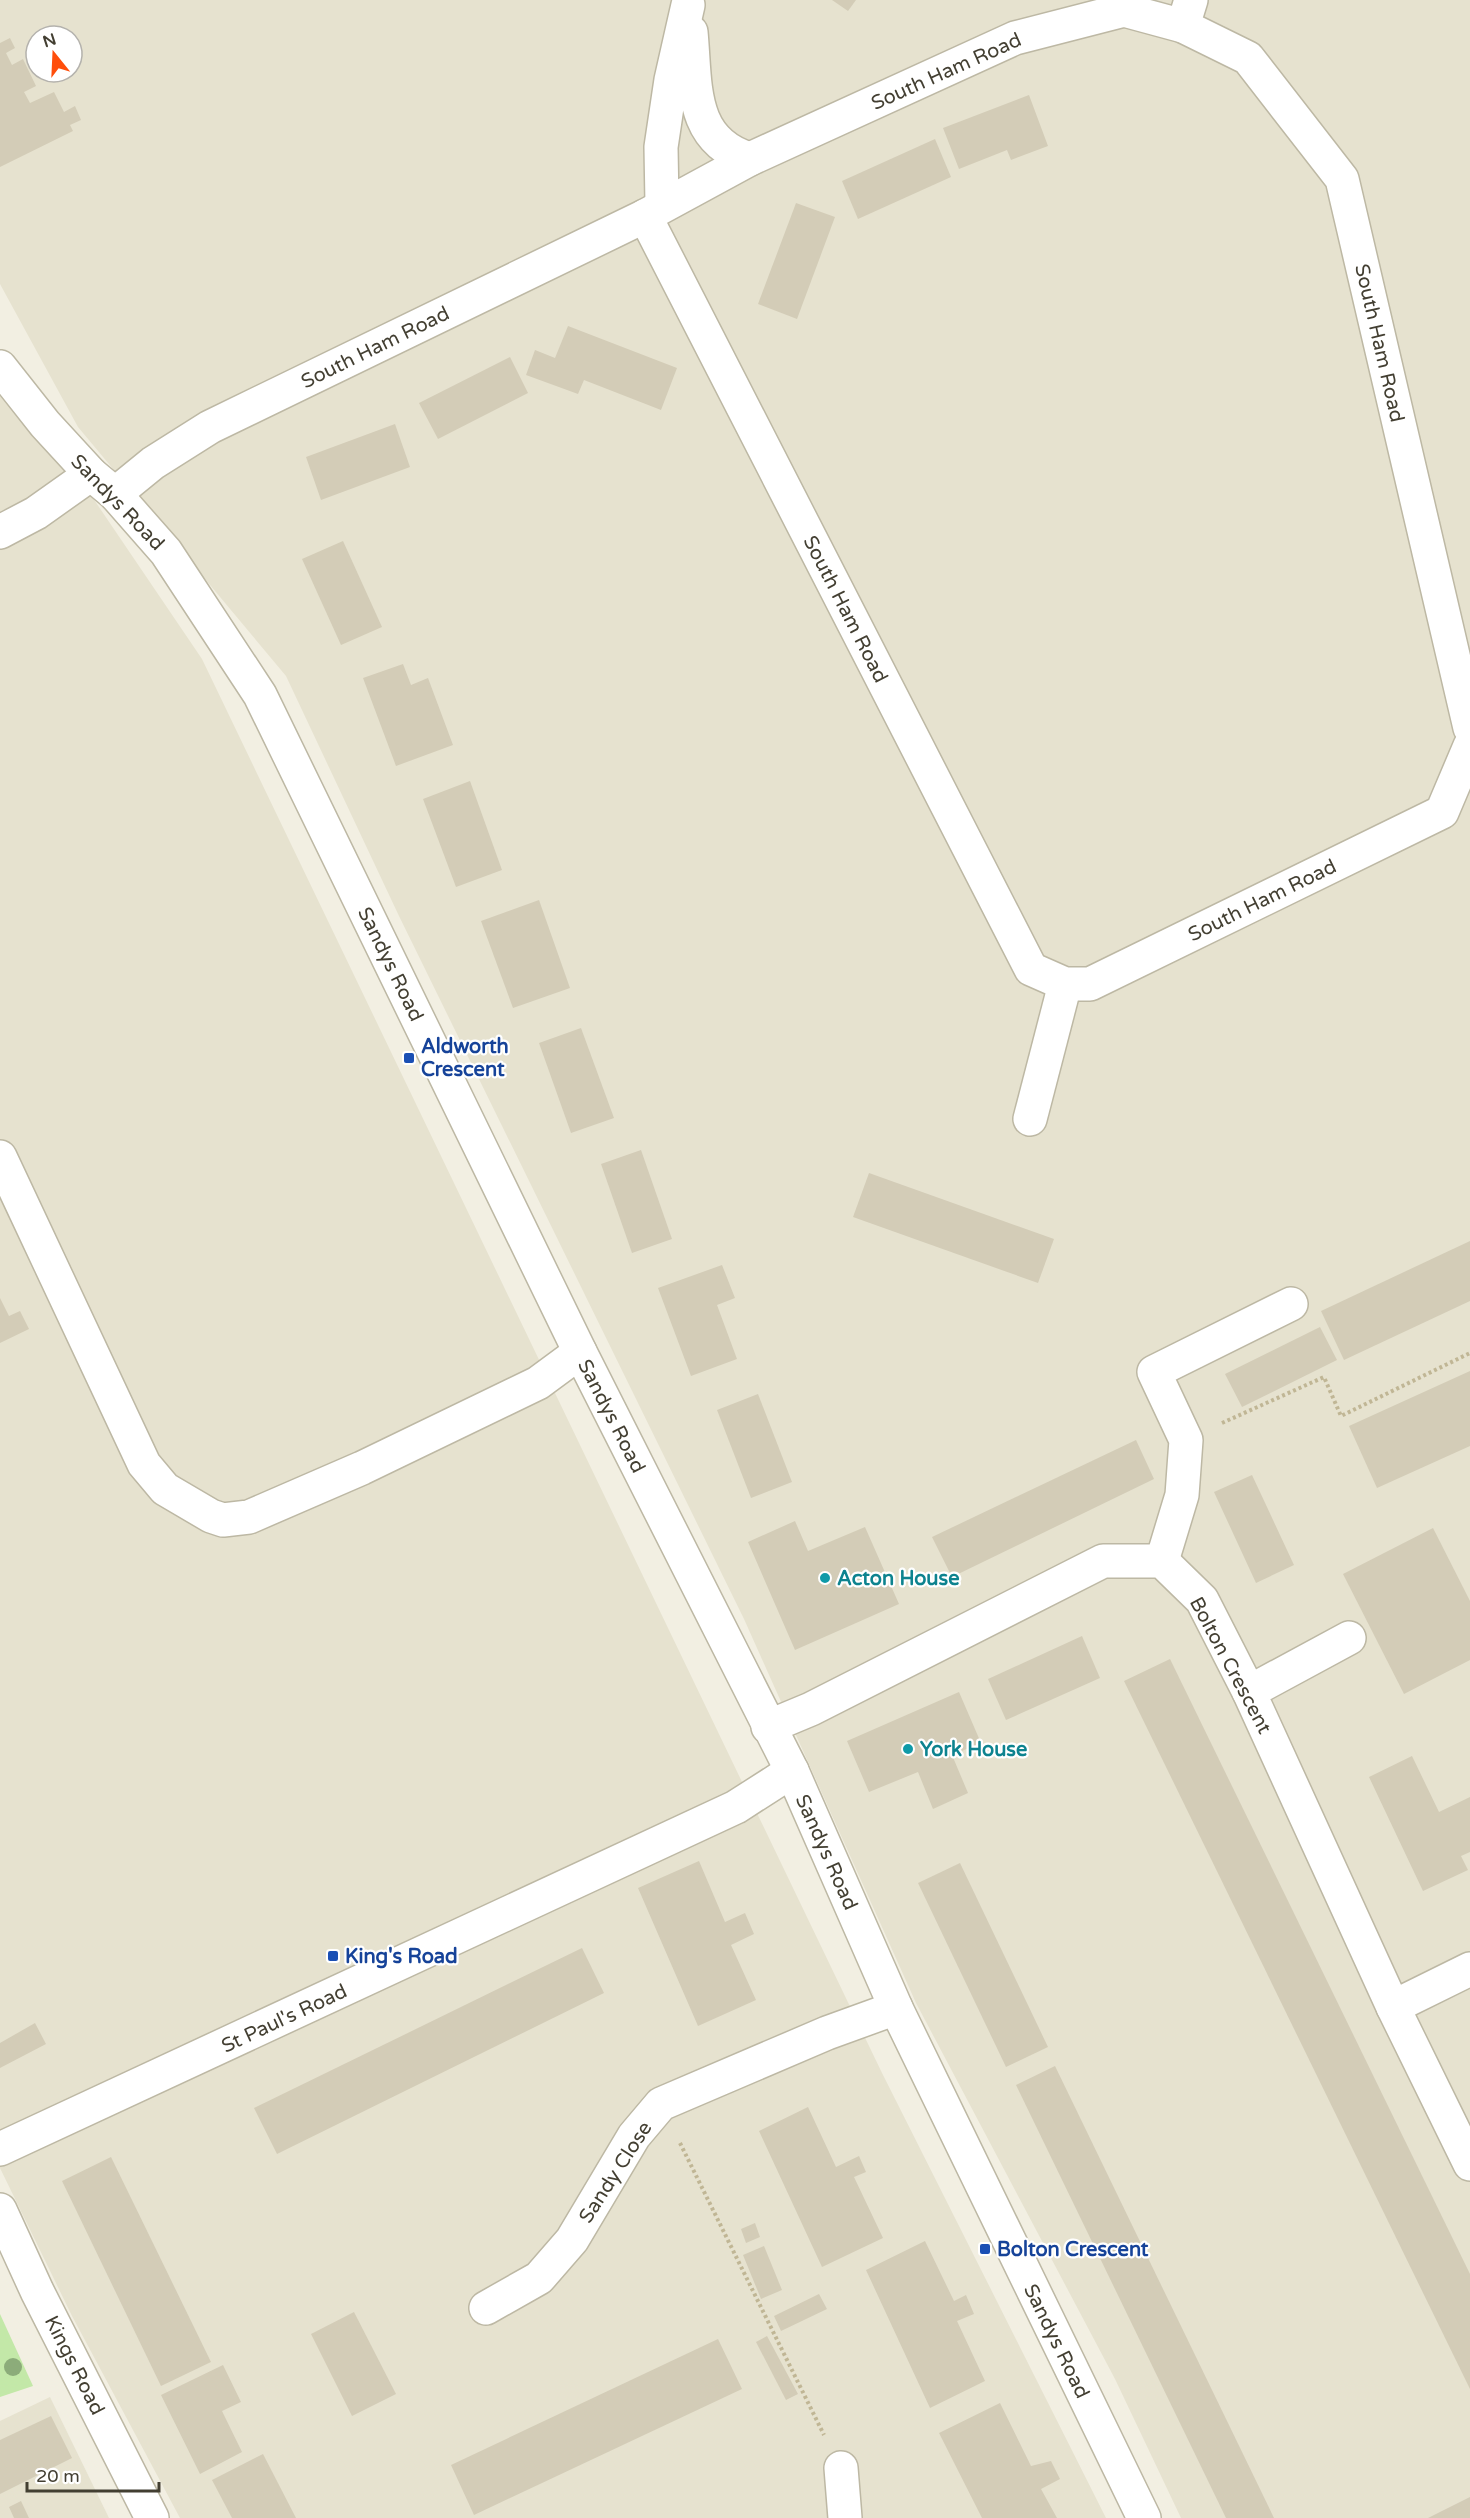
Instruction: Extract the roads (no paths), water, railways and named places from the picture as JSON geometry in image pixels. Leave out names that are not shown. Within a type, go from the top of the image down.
[{"type":"street","name":"South Ham Road","points":[[688,3],[701,119],[718,143],[734,154],[750,159]]},
{"type":"street","name":"South Ham Road","points":[[688,3],[670,80],[653,210],[1031,969],[1065,984],[1090,984],[1442,812],[1460,802],[1470,746]]},
{"type":"street","name":"South Ham Road","points":[[103,484],[153,463],[210,427],[653,210],[750,159],[1015,38],[1124,10],[1187,13],[1248,58],[1342,179],[1470,728]]},
{"type":"street","name":"Sandys Road","points":[[0,367],[45,424],[166,552],[260,695],[580,1352],[792,1771],[896,2008],[1144,2518]]},
{"type":"street","points":[[0,532],[36,513],[103,484]]},
{"type":"street","points":[[1030,1119],[1065,984]]},
{"type":"street","points":[[0,1157],[144,1464],[165,1489],[211,1516],[223,1520],[249,1517],[352,1473],[538,1383],[580,1352]]},
{"type":"street","points":[[768,1727],[811,1709],[1103,1561],[1162,1562],[1182,1495],[1186,1440],[1154,1372],[1291,1304]]},
{"type":"street","name":"Bolton Crescent","points":[[1162,1562],[1202,1600],[1249,1692],[1394,2007],[1470,2164]]},
{"type":"street","points":[[1249,1692],[1350,1638]]},
{"type":"street","name":"St Paul's Road","points":[[0,2149],[736,1807],[792,1771]]},
{"type":"street","points":[[1394,2007],[1470,1969]]},
{"type":"street","name":"Sandy Close","points":[[486,2308],[539,2278],[572,2240],[634,2136],[661,2104],[827,2033],[896,2008]]},
{"type":"street","name":"Kings Road","points":[[0,2210],[37,2291],[152,2518]]},
{"type":"street","points":[[841,2468],[845,2518]]},
{"type":"place","name":"Aldworth Crescent","points":[[409,1058]]},
{"type":"place","name":"Acton House","points":[[825,1578]]},
{"type":"place","name":"York House","points":[[908,1749]]},
{"type":"place","name":"King's Road","points":[[333,1956]]},
{"type":"place","name":"Bolton Crescent","points":[[985,2249]]}]
